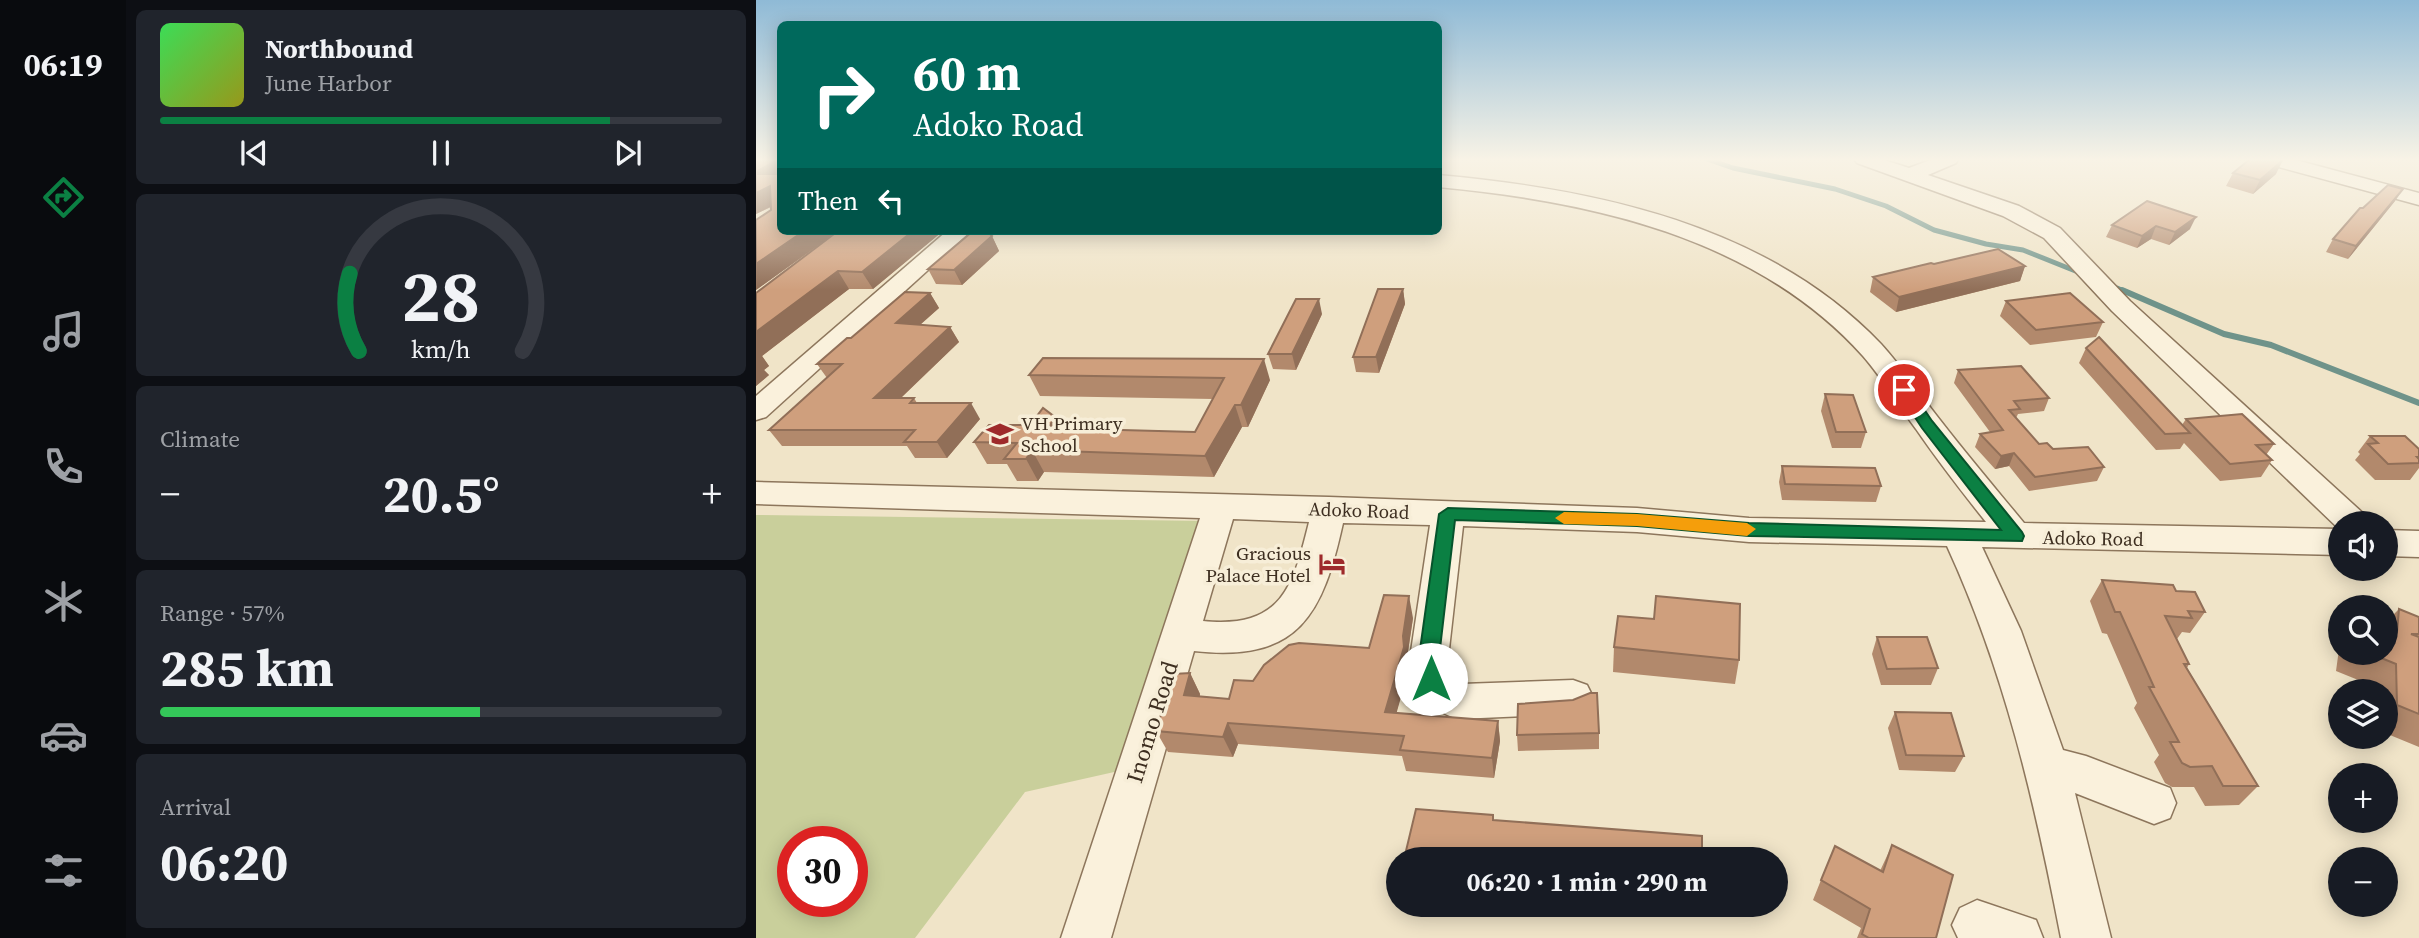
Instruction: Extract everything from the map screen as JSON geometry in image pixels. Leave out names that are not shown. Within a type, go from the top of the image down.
[{"type":"street","points":[[1589,203],[1698,236],[1746,257],[1783,278],[1829,311],[1881,360],[1927,424],[2015,536]]},
{"type":"street","points":[[1989,203],[2052,233],[2121,306],[2340,511]]},
{"type":"street","points":[[756,411],[955,235]]},
{"type":"street","name":"Adoko Road","points":[[756,493],[1637,520],[1749,530],[2328,542]]},
{"type":"street","name":"Inomo Road","points":[[1086,938],[1220,506]]},
{"type":"street","points":[[1179,634],[1232,638],[1272,629],[1301,605],[1312,577],[1329,509]]},
{"type":"street","points":[[1448,514],[1429,657],[1431,679],[1441,694],[1458,702],[1573,696]]},
{"type":"street","points":[[1959,535],[1983,581],[2029,709],[2069,853],[2086,938]]},
{"type":"street","points":[[2398,543],[2419,544]]},
{"type":"street","points":[[2044,765],[2086,776],[2154,803]]},
{"type":"green space","points":[[756,515],[1211,521],[1132,768],[1025,792],[915,938],[756,938]]},
{"type":"building","points":[[771,203],[777,203],[777,235],[798,235],[756,264],[756,220],[771,210]]},
{"type":"building","points":[[2144,203],[2152,203],[2196,217],[2175,232],[2156,226],[2142,236],[2112,225]]},
{"type":"building","points":[[2369,203],[2392,203],[2356,246],[2333,239],[2360,208]]},
{"type":"building","points":[[833,235],[908,235],[862,272],[838,271],[756,332],[756,293]]},
{"type":"building","points":[[968,235],[992,236],[954,270],[928,269]]},
{"type":"building","points":[[1998,249],[2025,266],[1899,297],[1873,277],[1931,263]]},
{"type":"building","points":[[1378,289],[1403,289],[1376,357],[1353,357]]},
{"type":"building","points":[[905,292],[930,293],[896,323],[950,327],[874,398],[914,398],[910,403],[971,403],[937,442],[904,442],[915,430],[769,430],[842,364],[817,364]]},
{"type":"building","points":[[2070,293],[2103,322],[2036,330],[2006,301]]},
{"type":"building","points":[[1296,299],[1319,299],[1292,354],[1268,354]]},
{"type":"building","points":[[2099,337],[2190,433],[2165,434],[2086,348]]},
{"type":"building","points":[[1043,358],[1264,359],[1241,405],[1235,405],[1205,456],[1032,450],[1026,459],[1004,459],[1017,443],[974,442],[989,425],[1030,425],[1043,408],[1055,417],[1048,428],[1195,432],[1224,378],[1029,375]]},
{"type":"building","points":[[2021,366],[2049,398],[2014,401],[2020,409],[2009,410],[2039,444],[2047,443],[2053,449],[2088,447],[2104,467],[2035,477],[2014,453],[2001,456],[1980,434],[2003,430],[1958,370]]},
{"type":"building","points":[[1825,394],[1853,395],[1866,432],[1836,432]]},
{"type":"building","points":[[2242,414],[2274,444],[2256,445],[2272,460],[2230,464],[2186,419]]},
{"type":"building","points":[[2370,436],[2405,436],[2419,449],[2419,463],[2388,464],[2368,444],[2378,443]]},
{"type":"building","points":[[1782,466],[1875,468],[1881,486],[1785,484]]},
{"type":"building","points":[[2102,580],[2173,585],[2176,591],[2195,592],[2205,612],[2188,611],[2192,618],[2165,616],[2189,664],[2184,664],[2258,786],[2223,786],[2212,766],[2190,767],[2182,763],[2170,742],[2179,742],[2149,687],[2154,687],[2120,612],[2115,612]]},
{"type":"building","points":[[1384,595],[1409,596],[1404,647],[1385,712],[1498,721],[1492,758],[1400,750],[1404,736],[1228,723],[1223,737],[1156,731],[1173,674],[1190,673],[1184,695],[1229,699],[1234,680],[1253,681],[1264,665],[1289,645],[1299,643],[1369,648]]},
{"type":"building","points":[[1656,596],[1740,604],[1739,660],[1614,647],[1618,616],[1654,619]]},
{"type":"building","points":[[2399,609],[2419,617],[2419,634],[2411,634],[2419,637],[2419,714],[2398,705]]},
{"type":"building","points":[[1877,637],[1927,637],[1938,668],[1887,669]]},
{"type":"building","points":[[1597,693],[1599,733],[1517,735],[1518,704],[1573,700]]},
{"type":"building","points":[[1895,712],[1951,713],[1964,756],[1906,755]]},
{"type":"building","points":[[1416,809],[1493,815],[1493,820],[1702,836],[1702,847],[1407,847]]},
{"type":"building","points":[[1892,845],[1953,875],[1936,938],[1869,938],[1862,934],[1870,909],[1821,880],[1835,846],[1883,872]]},
{"type":"waterway","points":[[1876,203],[1934,230],[1986,244],[2023,250],[2078,272]]},
{"type":"waterway","points":[[2117,288],[2126,292]]},
{"type":"waterway","points":[[2122,290],[2224,334],[2271,345],[2419,403]]},
{"type":"slow traffic","points":[[1564,518],[1637,520],[1747,529]]},
{"type":"place","name":"VH Primary School","points":[[1000,434]]},
{"type":"place","name":"Gracious Palace Hotel","points":[[1332,564]]},
{"type":"route","points":[[1431,679],[1429,657],[1448,514],[1637,520],[1749,530],[2015,536],[1927,424],[1904,390]]}]
